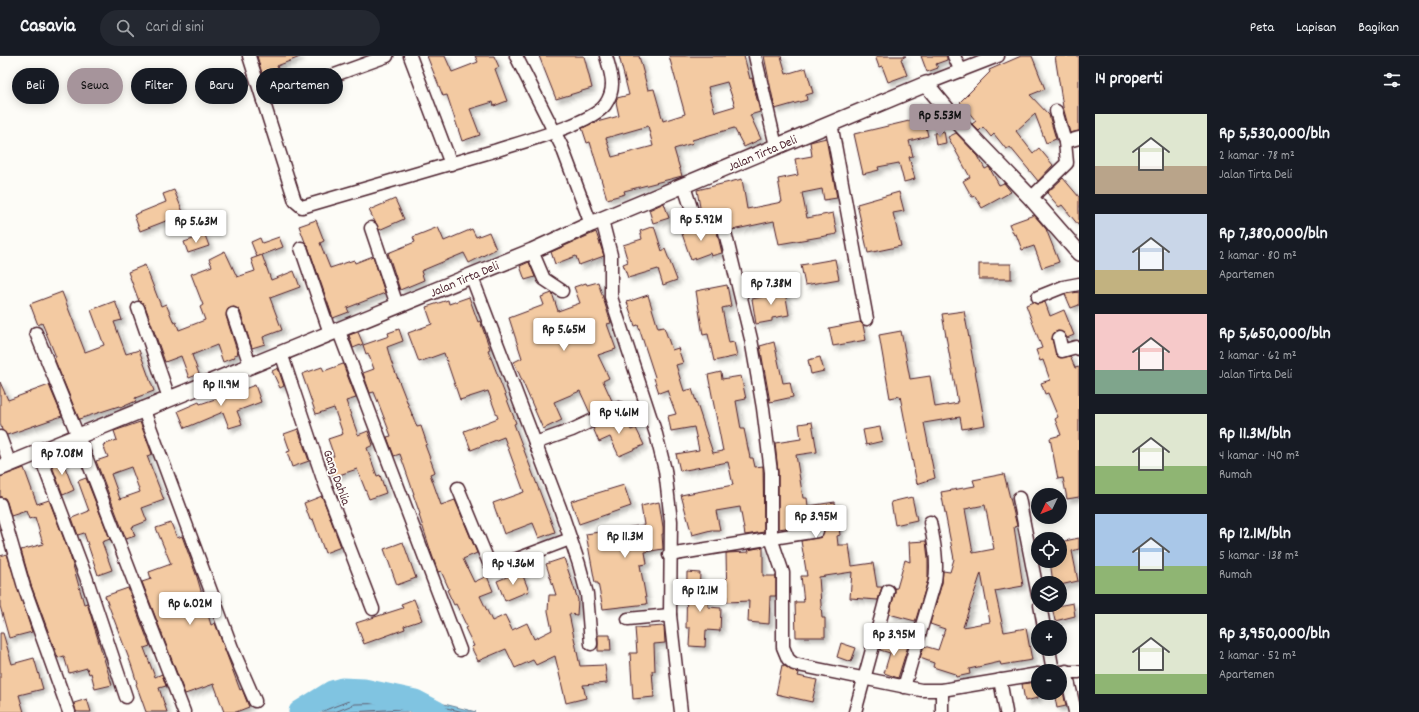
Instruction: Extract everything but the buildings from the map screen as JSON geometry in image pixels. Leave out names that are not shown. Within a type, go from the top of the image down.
[{"type":"street","points":[[249,56],[256,78]]},
{"type":"street","points":[[343,72],[387,56]]},
{"type":"street","points":[[410,56],[451,164]]},
{"type":"street","points":[[516,56],[562,147],[611,255],[611,297],[656,434],[664,470],[671,521],[669,555],[670,615],[681,712]]},
{"type":"street","points":[[264,104],[295,201],[302,207],[451,164],[554,132],[594,114],[604,105],[612,91],[613,79],[606,56]]},
{"type":"street","points":[[755,56],[776,146]]},
{"type":"street","points":[[954,56],[961,71]]},
{"type":"street","points":[[992,57],[961,71],[926,84],[955,119],[1031,198],[1079,253]]},
{"type":"street","name":"Jalan Tirta Deli","points":[[5,466],[532,251],[596,222],[926,84]]},
{"type":"street","points":[[1031,198],[1067,163],[1065,142],[1056,111]]},
{"type":"street","points":[[831,123],[867,319]]},
{"type":"street","points":[[1065,142],[1079,138]]},
{"type":"street","points":[[684,186],[694,217],[701,222],[717,221],[724,228],[746,316],[763,408],[771,472],[771,538],[783,573],[783,647],[788,659],[794,664],[921,690],[942,690],[1031,675]]},
{"type":"street","points":[[371,228],[397,305]]},
{"type":"street","points":[[301,248],[460,650]]},
{"type":"street","points":[[532,251],[544,279],[562,290]]},
{"type":"street","points":[[471,275],[570,539],[587,594],[590,644]]},
{"type":"street","points":[[1038,297],[1063,287],[1079,284]]},
{"type":"street","points":[[138,308],[169,398]]},
{"type":"street","points":[[233,314],[250,365]]},
{"type":"street","points":[[36,333],[78,436],[184,712]]},
{"type":"street","points":[[1059,338],[1062,351],[1076,347],[1079,349]]},
{"type":"street","name":"Gang Dahlia","points":[[281,353],[322,479],[373,609]]},
{"type":"street","points":[[144,408],[232,648],[255,701]]},
{"type":"street","points":[[535,443],[572,430],[619,408]]},
{"type":"street","points":[[0,437],[5,466]]},
{"type":"street","points":[[39,453],[86,577],[126,697]]},
{"type":"street","points":[[458,488],[489,563],[492,566],[496,567],[570,539]]},
{"type":"street","points":[[1019,498],[1034,576]]},
{"type":"street","points":[[0,504],[24,587],[69,712]]},
{"type":"street","points":[[904,687],[935,581],[937,565],[936,550],[930,522]]},
{"type":"street","points":[[669,555],[817,531]]},
{"type":"street","points":[[855,712],[888,590]]},
{"type":"street","points":[[628,619],[670,615]]},
{"type":"street","points":[[1067,671],[1079,672]]},
{"type":"street","points":[[1000,680],[1006,712]]},
{"type":"street","points":[[1067,685],[1075,712]]},
{"type":"street","points":[[942,690],[942,712]]},
{"type":"water","points":[[404,694],[476,712],[310,712],[353,696]]},
{"type":"waterway","points":[[300,712],[332,692],[342,689],[364,690],[415,701],[436,712]]}]
